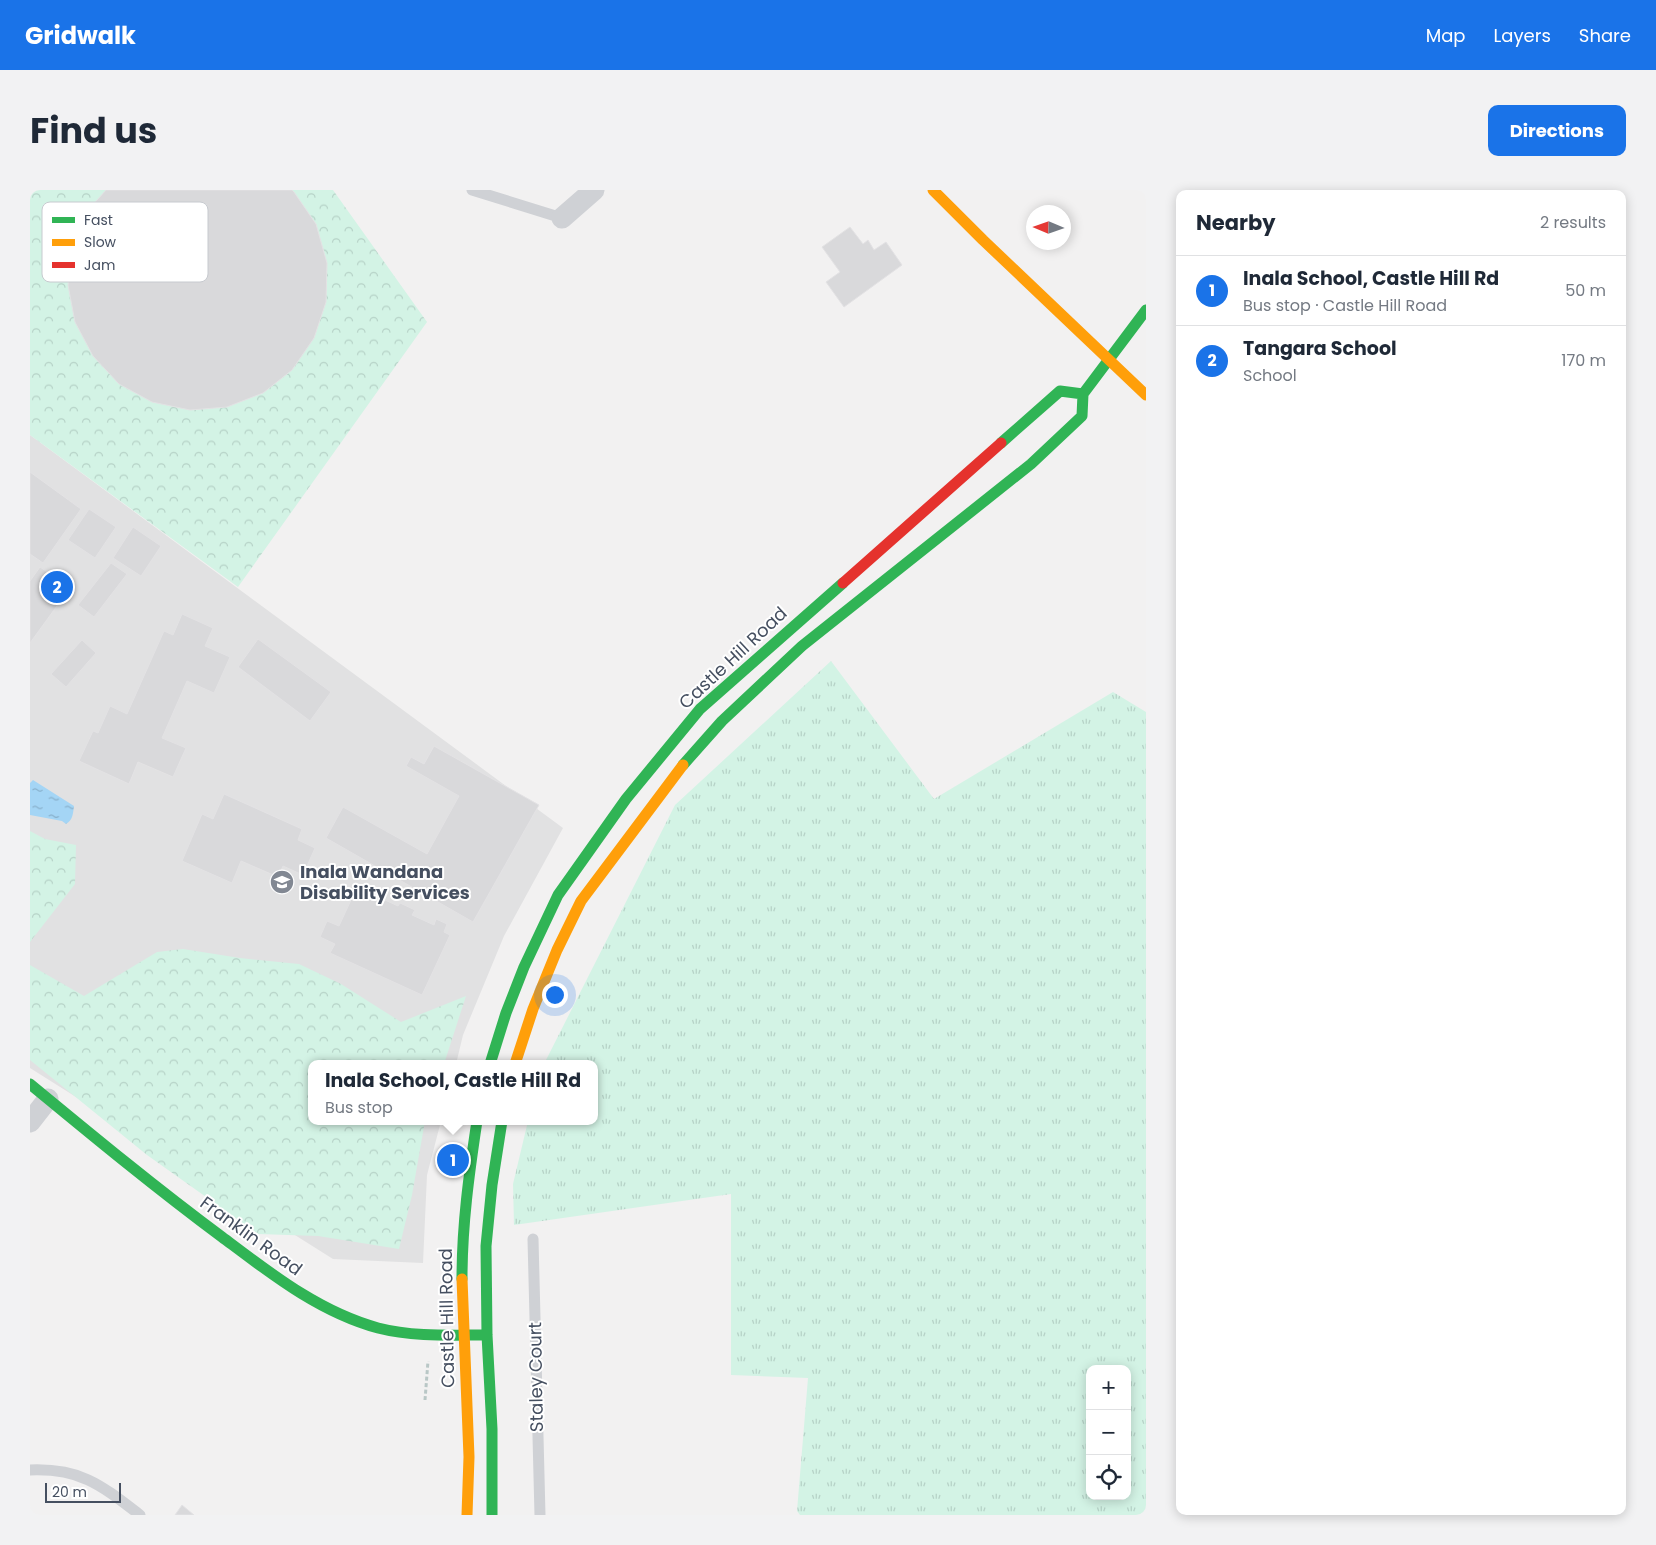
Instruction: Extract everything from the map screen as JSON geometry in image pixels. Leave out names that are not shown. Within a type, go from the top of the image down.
[{"type":"main road","points":[[934,190],[970,227],[1146,395]]},
{"type":"main road","points":[[516,1060],[533,1009],[557,950],[582,901],[673,776],[722,721],[802,646],[1031,464],[1082,416],[1083,394],[1146,310]]},
{"type":"main road","name":"Castle Hill Road","points":[[491,1060],[506,1013],[524,967],[558,895],[626,799],[700,709],[1060,391],[1083,394]]},
{"type":"main road","name":"Franklin Road","points":[[30,1084],[179,1205],[306,1297],[330,1310],[379,1328],[430,1335],[488,1335]]},
{"type":"main road","name":"Castle Hill Road","points":[[467,1515],[469,1456],[463,1335],[462,1244],[466,1193],[476,1125]]},
{"type":"main road","points":[[492,1515],[492,1428],[486,1246],[492,1186],[501,1125]]},
{"type":"street","points":[[562,218],[594,190]]},
{"type":"street","points":[[30,1122],[48,1099]]},
{"type":"lane","points":[[472,190],[562,218]]},
{"type":"lane","name":"Staley Court","points":[[533,1239],[540,1515]]},
{"type":"lane","points":[[30,1470],[63,1470],[80,1475],[110,1491],[140,1515]]},
{"type":"shaded area","name":"Inala Wandana Disability Services","points":[[30,435],[563,828],[504,936],[463,1035],[457,1060],[308,1060],[308,1125],[440,1125],[427,1175],[423,1263],[333,1259],[30,1068]]},
{"type":"green space","points":[[30,190],[333,190],[427,322],[238,587],[30,435]]},
{"type":"green space","points":[[831,661],[934,799],[1113,692],[1146,712],[1146,1515],[800,1515],[797,1511],[808,1378],[731,1375],[731,1194],[514,1225],[513,1184],[527,1125],[598,1125],[598,1060],[546,1060],[675,805]]},
{"type":"green space","points":[[30,831],[45,839],[76,845],[75,884],[30,942]]},
{"type":"green space","points":[[183,949],[240,958],[299,964],[341,984],[401,1022],[466,996],[445,1060],[308,1060],[308,1125],[424,1125],[412,1195],[399,1249],[318,1236],[258,1234],[147,1155],[30,1060],[30,965],[84,996],[157,952]]},
{"type":"water","points":[[33,780],[74,806],[72,816],[66,824],[62,821],[30,815],[30,783]]},
{"type":"building","points":[[106,190],[292,190],[316,224],[327,263],[326,302],[314,338],[292,370],[263,393],[227,407],[190,410],[152,402],[119,384],[93,356],[75,322],[68,282],[208,282],[208,202],[95,202]]},
{"type":"building","points":[[850,227],[863,244],[868,240],[874,250],[886,242],[902,265],[844,307],[826,282],[840,272],[822,247]]},
{"type":"building","points":[[30,472],[81,509],[43,563],[30,554]]},
{"type":"building","points":[[89,509],[116,527],[95,558],[68,540]]},
{"type":"building","points":[[133,527],[161,546],[141,576],[113,558]]},
{"type":"building","points":[[111,563],[127,574],[94,617],[78,605]]},
{"type":"building","points":[[40,567],[70,588],[30,643],[30,581]]},
{"type":"building","points":[[182,614],[213,628],[205,646],[230,657],[214,693],[187,681],[162,738],[186,748],[173,777],[138,762],[129,784],[79,761],[93,731],[98,733],[110,706],[127,714],[164,631],[173,635]]},
{"type":"building","points":[[258,639],[331,692],[310,721],[238,667]]},
{"type":"building","points":[[82,640],[96,653],[66,687],[51,674]]},
{"type":"building","points":[[434,746],[539,805],[473,922],[326,838],[343,807],[427,854],[459,796],[406,766],[411,757],[424,764]]},
{"type":"building","points":[[224,794],[302,829],[298,840],[315,848],[303,875],[283,866],[278,877],[241,861],[232,883],[182,861],[202,814],[213,819]]},
{"type":"building","points":[[357,887],[398,906],[400,903],[415,910],[412,915],[434,925],[436,919],[447,924],[444,932],[450,935],[422,995],[330,953],[335,944],[320,937],[327,921],[339,926]]},
{"type":"building","points":[[182,1505],[194,1515],[175,1515]]},
{"type":"traffic: fast","points":[[683,765],[722,721],[802,646],[1031,464],[1082,416],[1083,394],[1146,310]]},
{"type":"traffic: fast","points":[[1001,443],[1060,391],[1083,394]]},
{"type":"traffic: fast","points":[[491,1060],[506,1013],[524,967],[558,895],[626,799],[700,709],[843,583]]},
{"type":"traffic: fast","points":[[30,1084],[197,1218],[258,1264],[315,1302],[356,1321],[391,1331],[432,1335],[487,1335]]},
{"type":"traffic: fast","points":[[462,1279],[466,1200],[476,1125]]},
{"type":"traffic: fast","points":[[492,1515],[492,1429],[487,1335],[486,1246],[492,1185],[501,1125]]},
{"type":"traffic: slow","points":[[933,190],[1146,395]]},
{"type":"traffic: slow","points":[[516,1060],[533,1009],[557,950],[581,901],[683,765]]},
{"type":"traffic: slow","points":[[462,1279],[469,1457],[467,1515]]},
{"type":"traffic: jam","points":[[843,583],[1001,443]]},
{"type":"place","name":"Tangara School","points":[[57,587]]},
{"type":"place","name":"Inala Wandana Disability Services","points":[[282,882]]},
{"type":"place","name":"Inala School, Castle Hill Rd","points":[[453,1160]]}]
